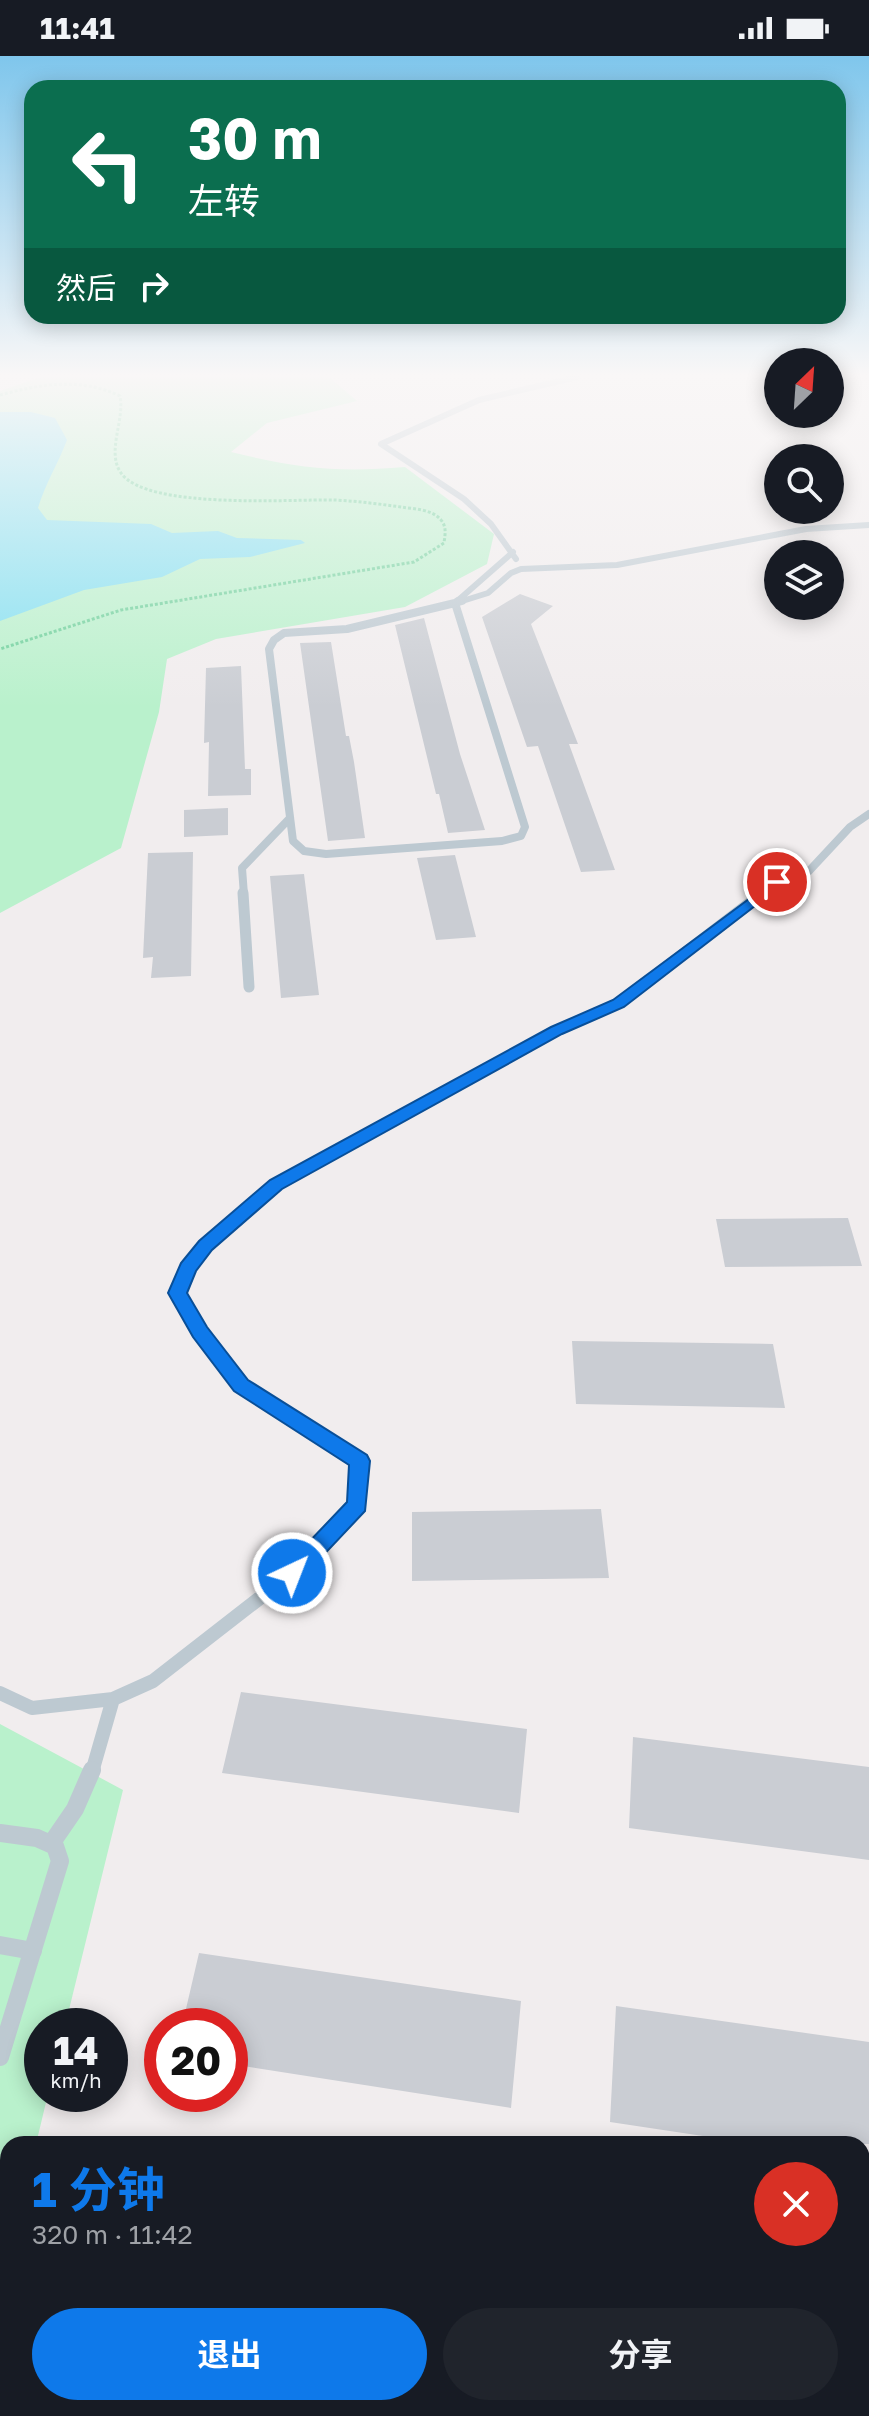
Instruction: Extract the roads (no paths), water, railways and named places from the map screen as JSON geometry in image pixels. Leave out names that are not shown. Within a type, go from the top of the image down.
[{"type":"lane","points":[[446,487],[491,524],[513,552],[521,569]]},
{"type":"lane","points":[[455,603],[525,827],[521,836],[502,841],[326,854],[304,851],[293,841],[269,649],[274,640],[284,633],[347,629],[455,603],[488,593],[511,573],[521,569],[617,565],[806,529],[869,525]]},
{"type":"lane","points":[[455,603],[513,552]]},
{"type":"lane","points":[[0,1693],[32,1708],[113,1699],[153,1681],[292,1573],[357,1505],[360,1461],[241,1385],[200,1332],[178,1293],[187,1268],[205,1245],[276,1185],[556,1031],[619,1003],[777,882],[809,871],[850,827],[869,814]]},
{"type":"lane","points":[[249,987],[242,868],[290,818]]},
{"type":"lane","points":[[51,1844],[86,1794],[113,1699]]},
{"type":"lane","points":[[0,1833],[51,1844],[55,1846],[60,1861],[0,2057]]},
{"type":"lane","points":[[0,1945],[33,1951]]},
{"type":"water","points":[[0,487],[46,487],[38,508],[47,520],[151,524],[172,533],[218,531],[237,538],[301,540],[305,543],[250,557],[200,559],[162,577],[84,590],[0,621]]}]
